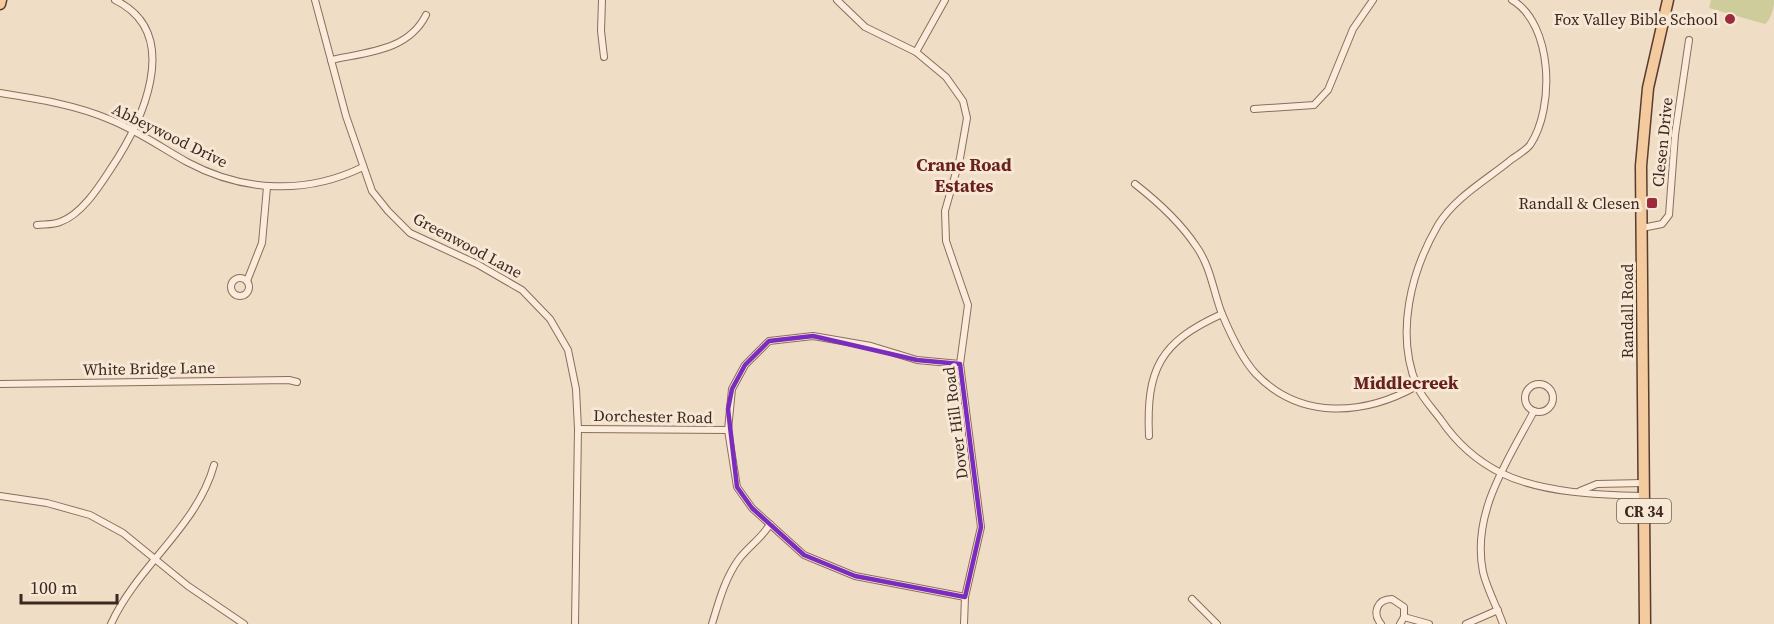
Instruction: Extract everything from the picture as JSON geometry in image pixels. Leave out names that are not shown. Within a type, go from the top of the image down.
[{"type":"main road","name":"Randall Road","points":[[1645,624],[1641,166],[1648,88],[1668,0]]},
{"type":"street","points":[[37,225],[60,222],[98,189],[144,109],[151,83],[152,58],[147,31],[125,5],[115,0]]},
{"type":"street","name":"Greenwood Lane","points":[[315,0],[363,167],[372,190],[388,211],[410,233],[477,264],[522,290],[550,319],[568,350],[576,389],[578,429],[575,624]]},
{"type":"street","points":[[602,0],[601,31],[604,57]]},
{"type":"street","name":"Dover Hill Road","points":[[837,0],[865,27],[915,52],[946,77],[956,88],[963,101],[967,118],[960,158],[945,211],[945,241],[968,305],[960,364],[981,527],[964,597],[964,624]]},
{"type":"street","points":[[915,52],[945,0]]},
{"type":"street","points":[[1254,109],[1314,105],[1328,90],[1353,29],[1373,0]]},
{"type":"street","points":[[1512,0],[1522,6],[1540,43],[1548,74],[1545,110],[1530,145],[1471,190],[1440,223],[1418,263],[1407,326],[1410,359],[1417,386],[1457,440],[1501,473],[1541,487],[1596,495],[1644,496]]},
{"type":"street","points":[[1522,6],[1527,0]]},
{"type":"street","points":[[331,60],[388,48],[408,40],[419,29],[426,15]]},
{"type":"street","name":"Clesen Drive","points":[[1642,228],[1662,224],[1669,215],[1675,135],[1689,40]]},
{"type":"street","name":"Abbeywood Drive","points":[[0,93],[82,109],[133,130],[189,163],[215,175],[267,187],[310,185],[341,178],[363,167]]},
{"type":"street","points":[[1136,184],[1159,203],[1197,246],[1209,269],[1222,314],[1256,374],[1290,397],[1310,405],[1354,410],[1400,396],[1417,386]]},
{"type":"street","points":[[247,281],[262,243],[267,187]]},
{"type":"street","points":[[1149,436],[1148,405],[1157,363],[1177,340],[1202,323],[1222,314]]},
{"type":"street","points":[[960,364],[917,360],[871,346],[813,336],[769,341],[745,365],[732,389],[728,430],[737,487],[752,508],[804,555],[855,576],[964,597]]},
{"type":"street","name":"White Bridge Lane","points":[[0,384],[289,380],[297,382]]},
{"type":"street","points":[[1543,384],[1553,393],[1553,402],[1543,411],[1534,411],[1526,400],[1527,391],[1534,385],[1543,384]]},
{"type":"street","points":[[1503,624],[1484,574],[1481,544],[1484,515],[1501,473],[1534,411]]},
{"type":"street","name":"Dorchester Road","points":[[578,429],[728,430]]},
{"type":"street","points":[[111,624],[118,610],[203,497],[214,465]]},
{"type":"street","points":[[1580,491],[1597,484],[1643,483]]},
{"type":"street","points":[[0,496],[47,503],[90,515],[123,533],[188,586],[244,624]]},
{"type":"street","points":[[712,624],[725,582],[740,557],[762,538],[770,524]]},
{"type":"street","points":[[1192,599],[1217,624]]},
{"type":"street","points":[[1381,624],[1376,618],[1376,608],[1387,599],[1401,603],[1404,617],[1400,624]]},
{"type":"street","points":[[1466,624],[1498,610]]},
{"type":"street","points":[[1404,617],[1429,624]]},
{"type":"highlighted area","points":[[813,336],[917,360],[960,364],[981,527],[965,597],[855,576],[804,555],[752,508],[737,487],[728,409],[732,389],[745,365],[769,341]]},
{"type":"shaded area","points":[[1711,0],[1774,0],[1772,14],[1765,24],[1709,8]]},
{"type":"place","name":"Fox Valley Bible School","points":[[1730,19]]},
{"type":"place","name":"Randall & Clesen","points":[[1652,203]]},
{"type":"district","name":"Crane Road Estates","points":[[964,174]]},
{"type":"district","name":"Middlecreek","points":[[1406,382]]}]
